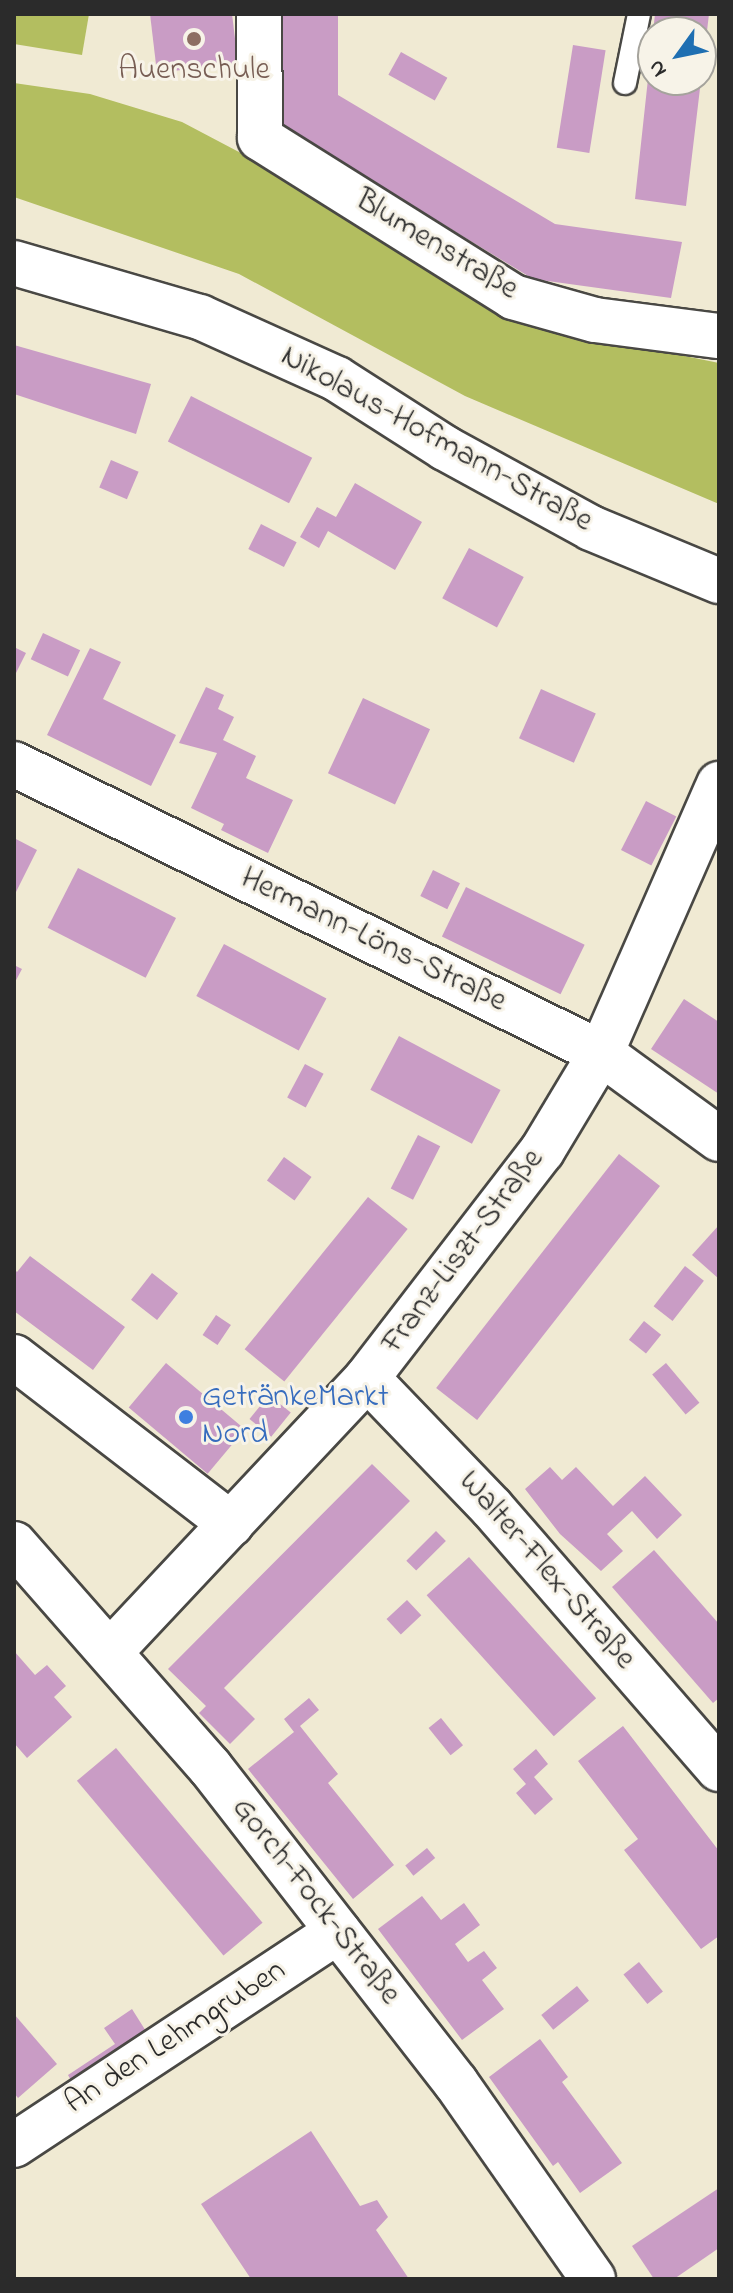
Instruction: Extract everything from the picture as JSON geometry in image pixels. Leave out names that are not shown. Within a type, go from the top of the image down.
[{"type":"street","name":"Blumenstraße","points":[[259,14],[260,138],[513,297],[595,320],[719,336]]},
{"type":"street","name":"Nikolaus-Hofmann-Straße","points":[[14,263],[214,323],[337,379],[445,448],[591,528],[719,581]]},
{"type":"street","name":"Hermann-Löns-Straße","points":[[14,764],[601,1053],[719,1139]]},
{"type":"street","name":"Franz-Liszt-Straße","points":[[110,1652],[367,1378],[542,1151],[601,1053],[719,784]]},
{"type":"street","points":[[14,1357],[231,1524]]},
{"type":"street","name":"Walter-Flex-Straße","points":[[367,1378],[492,1508],[719,1769]]},
{"type":"street","name":"Gorch-Fock-Straße","points":[[14,1544],[210,1767],[456,2083],[593,2279]]},
{"type":"street","name":"An den Lehmgruben","points":[[16,2141],[338,1931]]},
{"type":"lane","points":[[625,83],[639,14]]},
{"type":"green space","points":[[14,14],[89,14],[82,55],[14,44]]},
{"type":"green space","points":[[14,83],[90,94],[182,122],[587,336],[719,363],[719,504],[465,396],[239,274],[14,197]]},
{"type":"building","name":"Auenschule","points":[[150,14],[232,14],[238,63],[157,73]]},
{"type":"building","points":[[282,14],[338,14],[338,95],[555,224],[682,242],[671,298],[533,279],[280,125]]},
{"type":"building","points":[[655,14],[709,14],[709,16]]},
{"type":"building","points":[[573,45],[606,50],[589,153],[557,148]]},
{"type":"building","points":[[401,52],[447,78],[435,100],[388,75]]},
{"type":"building","points":[[646,96],[699,96],[686,206],[635,199]]},
{"type":"building","points":[[14,345],[151,384],[136,434],[14,394]]},
{"type":"building","points":[[191,396],[312,458],[289,503],[168,441]]},
{"type":"building","points":[[111,460],[139,472],[127,499],[99,488]]},
{"type":"building","points":[[355,483],[422,522],[395,570],[328,531],[319,548],[300,537],[317,507],[336,517]]},
{"type":"building","points":[[261,524],[297,542],[284,567],[248,549]]},
{"type":"building","points":[[469,548],[524,577],[497,627],[442,598]]},
{"type":"building","points":[[43,633],[80,650],[68,677],[31,659]]},
{"type":"building","points":[[14,647],[26,653],[14,677]]},
{"type":"building","points":[[90,648],[121,662],[103,699],[176,735],[151,786],[47,735]]},
{"type":"building","points":[[206,687],[224,695],[218,709],[234,717],[223,740],[256,756],[246,778],[293,800],[268,853],[221,830],[224,824],[191,808],[217,753],[179,743]]},
{"type":"building","points":[[541,689],[596,713],[574,763],[519,738]]},
{"type":"building","points":[[363,698],[430,729],[395,804],[328,773]]},
{"type":"building","points":[[646,801],[676,816],[651,865],[621,850]]},
{"type":"building","points":[[14,838],[37,850],[14,896]]},
{"type":"building","points":[[78,868],[176,918],[146,978],[48,928]]},
{"type":"building","points":[[433,870],[460,883],[447,909],[420,896]]},
{"type":"building","points":[[466,887],[585,945],[561,994],[442,936]]},
{"type":"building","points":[[224,944],[326,998],[299,1051],[196,996]]},
{"type":"building","points":[[14,965],[22,969],[14,984]]},
{"type":"building","points":[[684,999],[719,1022],[719,1094],[651,1049]]},
{"type":"building","points":[[399,1036],[501,1090],[472,1144],[370,1090]]},
{"type":"building","points":[[305,1064],[324,1074],[306,1107],[287,1098]]},
{"type":"building","points":[[418,1135],[440,1146],[413,1200],[391,1188]]},
{"type":"building","points":[[619,1154],[660,1186],[477,1420],[436,1388]]},
{"type":"building","points":[[284,1157],[312,1177],[294,1200],[267,1180]]},
{"type":"building","points":[[368,1197],[408,1229],[284,1381],[245,1349]]},
{"type":"building","points":[[719,1225],[719,1279],[692,1255]]},
{"type":"building","points":[[30,1256],[125,1327],[93,1370],[14,1311],[14,1269],[17,1272]]},
{"type":"building","points":[[685,1266],[704,1281],[673,1321],[654,1306]]},
{"type":"building","points":[[152,1273],[178,1293],[157,1320],[131,1300]]},
{"type":"building","points":[[216,1315],[231,1325],[218,1345],[203,1335]]},
{"type":"building","points":[[644,1321],[661,1335],[646,1353],[629,1340]]},
{"type":"building","points":[[166,1363],[245,1429],[208,1474],[129,1407]]},
{"type":"building","points":[[666,1363],[699,1403],[686,1414],[652,1375]]},
{"type":"building","points":[[269,1395],[291,1413],[271,1437],[249,1419]]},
{"type":"building","points":[[372,1464],[410,1501],[224,1688],[255,1719],[230,1744],[199,1713],[206,1706],[168,1669]]},
{"type":"building","points":[[550,1467],[562,1480],[576,1467],[613,1506],[645,1476],[682,1515],[657,1539],[632,1511],[607,1534],[623,1551],[601,1571],[560,1534],[525,1489]]},
{"type":"building","points":[[436,1531],[446,1541],[416,1571],[406,1561]]},
{"type":"building","points":[[654,1550],[719,1624],[719,1698],[713,1703],[612,1587]]},
{"type":"building","points":[[469,1557],[596,1698],[554,1736],[427,1595]]},
{"type":"building","points":[[407,1600],[421,1615],[401,1634],[387,1619]]},
{"type":"building","points":[[14,1651],[35,1675],[47,1665],[66,1686],[54,1697],[72,1717],[27,1758],[14,1743]]},
{"type":"building","points":[[309,1698],[319,1710],[300,1726],[338,1774],[328,1783],[394,1865],[353,1899],[248,1769],[294,1732],[284,1719]]},
{"type":"building","points":[[441,1718],[463,1745],[451,1755],[429,1728]]},
{"type":"building","points":[[623,1726],[719,1851],[719,1936],[701,1949],[624,1850],[638,1839],[578,1761]]},
{"type":"building","points":[[116,1748],[263,1923],[223,1955],[77,1781]]},
{"type":"building","points":[[536,1749],[548,1764],[534,1777],[553,1799],[535,1815],[516,1793],[526,1784],[513,1769]]},
{"type":"building","points":[[427,1848],[435,1858],[413,1876],[405,1866]]},
{"type":"building","points":[[422,1896],[441,1920],[464,1903],[480,1925],[455,1944],[468,1962],[484,1951],[497,1968],[482,1980],[504,2009],[462,2040],[378,1929]]},
{"type":"building","points":[[639,1962],[663,1992],[647,2004],[623,1975]]},
{"type":"building","points":[[577,1986],[589,2001],[553,2030],[541,2015]]},
{"type":"building","points":[[132,2009],[149,2036],[74,2086],[68,2075],[115,2044],[104,2028]]},
{"type":"building","points":[[14,2014],[57,2064],[18,2098],[14,2093]]},
{"type":"building","points":[[540,2039],[568,2077],[562,2082],[622,2163],[580,2193],[558,2162],[553,2166],[489,2077]]},
{"type":"building","points":[[311,2131],[360,2206],[377,2200],[388,2217],[376,2230],[409,2279],[251,2279],[201,2204]]},
{"type":"building","points":[[719,2188],[719,2248],[674,2279],[654,2279],[632,2246]]},
{"type":"place","name":"Auenschule","points":[[194,39]]},
{"type":"place","name":"GetränkeMarkt Nord","points":[[186,1417]]}]
